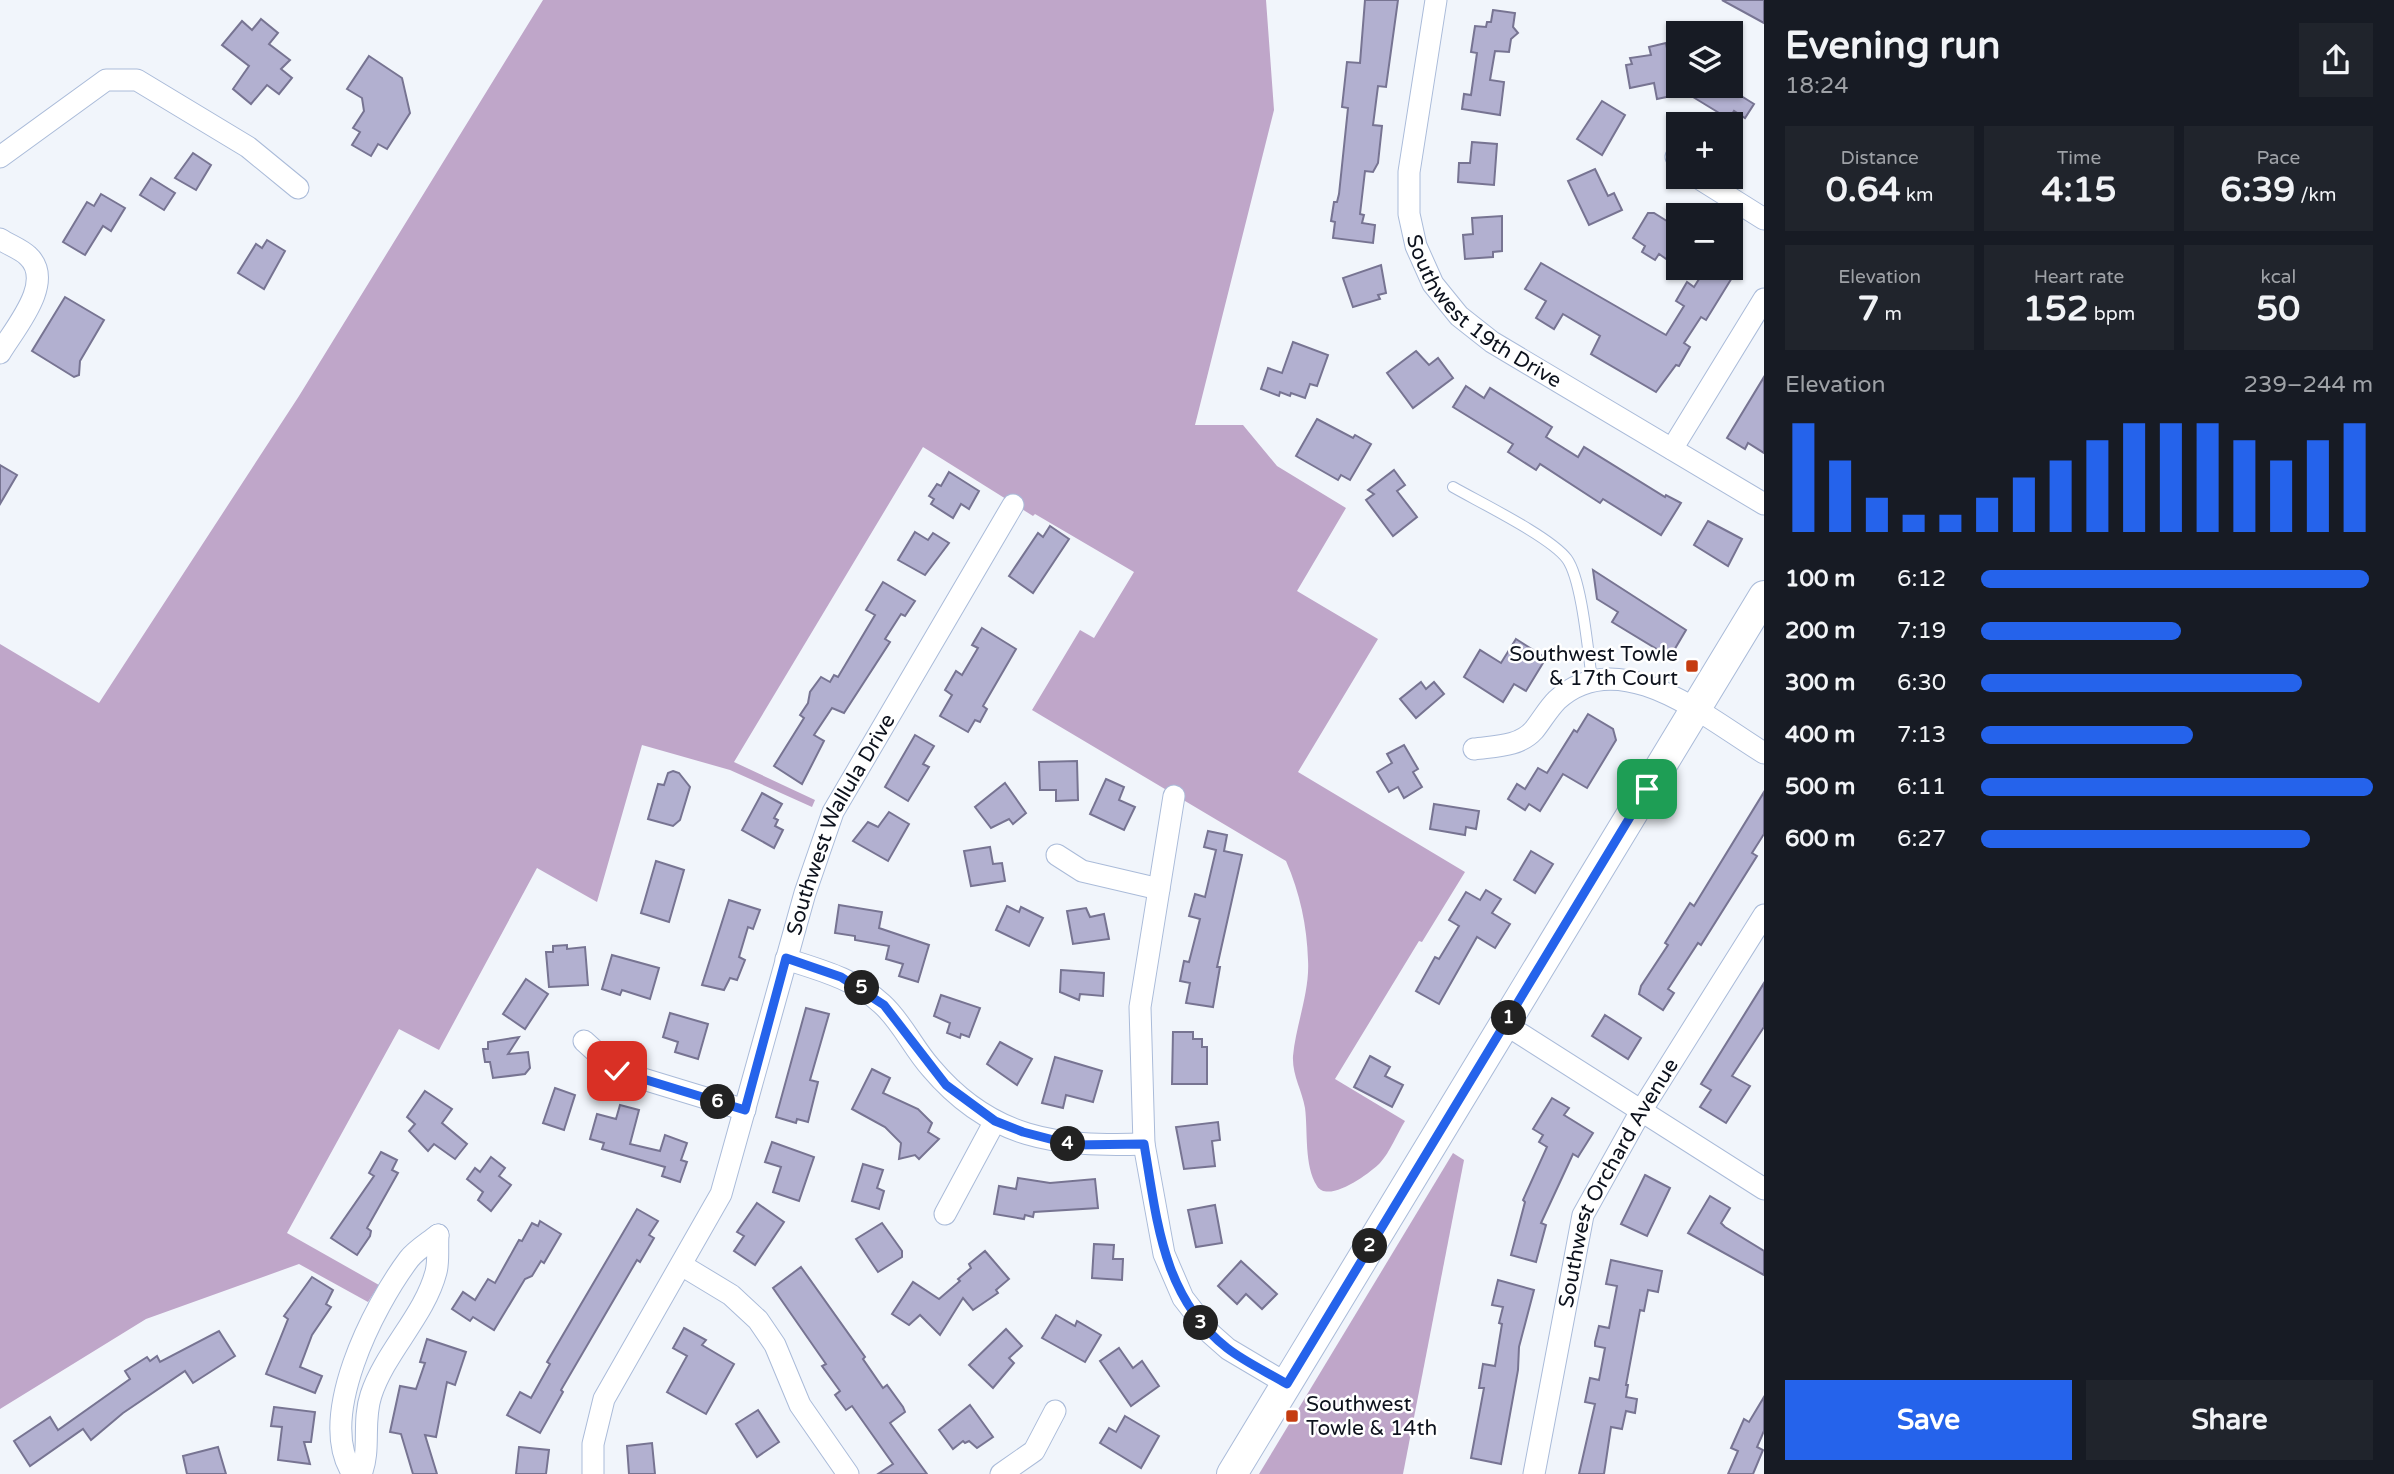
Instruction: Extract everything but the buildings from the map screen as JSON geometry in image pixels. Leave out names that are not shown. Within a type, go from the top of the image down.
[{"type":"main road","points":[[1232,1474],[1764,596]]},
{"type":"street","name":"Southwest 19th Drive","points":[[1436,0],[1408,193],[1416,246],[1433,284],[1459,316],[1484,336],[1764,504]]},
{"type":"street","points":[[0,157],[106,80],[120,78],[137,80],[248,147],[298,188]]},
{"type":"street","points":[[1716,189],[1764,219]]},
{"type":"street","points":[[0,239],[29,257],[38,270],[38,284],[0,353]]},
{"type":"street","points":[[1672,449],[1764,299]]},
{"type":"street","name":"Southwest Wallula Drive","points":[[593,1474],[593,1444],[604,1399],[683,1266],[721,1194],[819,849],[843,792],[1013,505]]},
{"type":"street","points":[[1474,749],[1522,740],[1559,699],[1575,687],[1592,680],[1618,678],[1635,680],[1695,711],[1764,753]]},
{"type":"street","points":[[1174,796],[1140,1007],[1144,1144],[1164,1254],[1183,1298],[1211,1334],[1228,1349],[1287,1384]]},
{"type":"street","points":[[1057,855],[1082,871],[1158,889]]},
{"type":"street","name":"Southwest Orchard Avenue","points":[[1534,1474],[1583,1215],[1641,1111],[1764,915]]},
{"type":"street","points":[[786,958],[841,977],[884,1005],[946,1085],[995,1121],[1023,1132],[1073,1145],[1144,1144]]},
{"type":"street","points":[[1505,1024],[1764,1189]]},
{"type":"street","points":[[584,1041],[617,1071],[745,1110]]},
{"type":"street","points":[[945,1214],[995,1121]]},
{"type":"street","points":[[353,1474],[344,1460],[342,1439],[344,1408],[353,1366],[369,1328],[410,1258],[438,1235],[436,1272],[380,1373],[370,1397],[366,1421],[367,1459],[360,1474]]},
{"type":"street","points":[[683,1266],[731,1295],[758,1320],[775,1345],[800,1405],[848,1474]]},
{"type":"street","points":[[1001,1474],[1034,1451],[1055,1411]]},
{"type":"lane","points":[[1453,487],[1550,544],[1567,559],[1574,577],[1592,680]]},
{"type":"shaded area","points":[[543,0],[1266,0],[1274,110],[1195,425],[1243,425],[1277,466],[1346,508],[1297,591],[1378,639],[1298,772],[1465,872],[1422,942],[1419,941],[1335,1079],[1405,1121],[1384,1159],[1367,1174],[1339,1190],[1322,1191],[1317,1186],[1310,1169],[1305,1108],[1293,1063],[1307,984],[1307,947],[1299,897],[1286,861],[1032,710],[1080,630],[1094,638],[1134,572],[1035,514],[1033,516],[923,447],[734,762],[815,800],[812,807],[730,770],[642,745],[597,902],[537,868],[439,1050],[399,1029],[287,1233],[379,1285],[368,1302],[299,1264],[146,1319],[0,1409],[0,644],[99,703],[299,396]]},
{"type":"shaded area","points":[[1453,1153],[1464,1160],[1403,1474],[1259,1474]]},
{"type":"place","name":"Southwest Towle & 17th Court","points":[[1692,666]]},
{"type":"place","name":"Southwest Towle & 14th","points":[[1292,1416]]},
{"type":"route","points":[[617,1071],[745,1110],[786,958],[841,977],[862,988],[884,1005],[928,1066],[946,1085],[995,1121],[1051,1141],[1073,1145],[1144,1144],[1164,1254],[1172,1278],[1183,1298],[1211,1334],[1228,1349],[1287,1384],[1647,789]]}]
